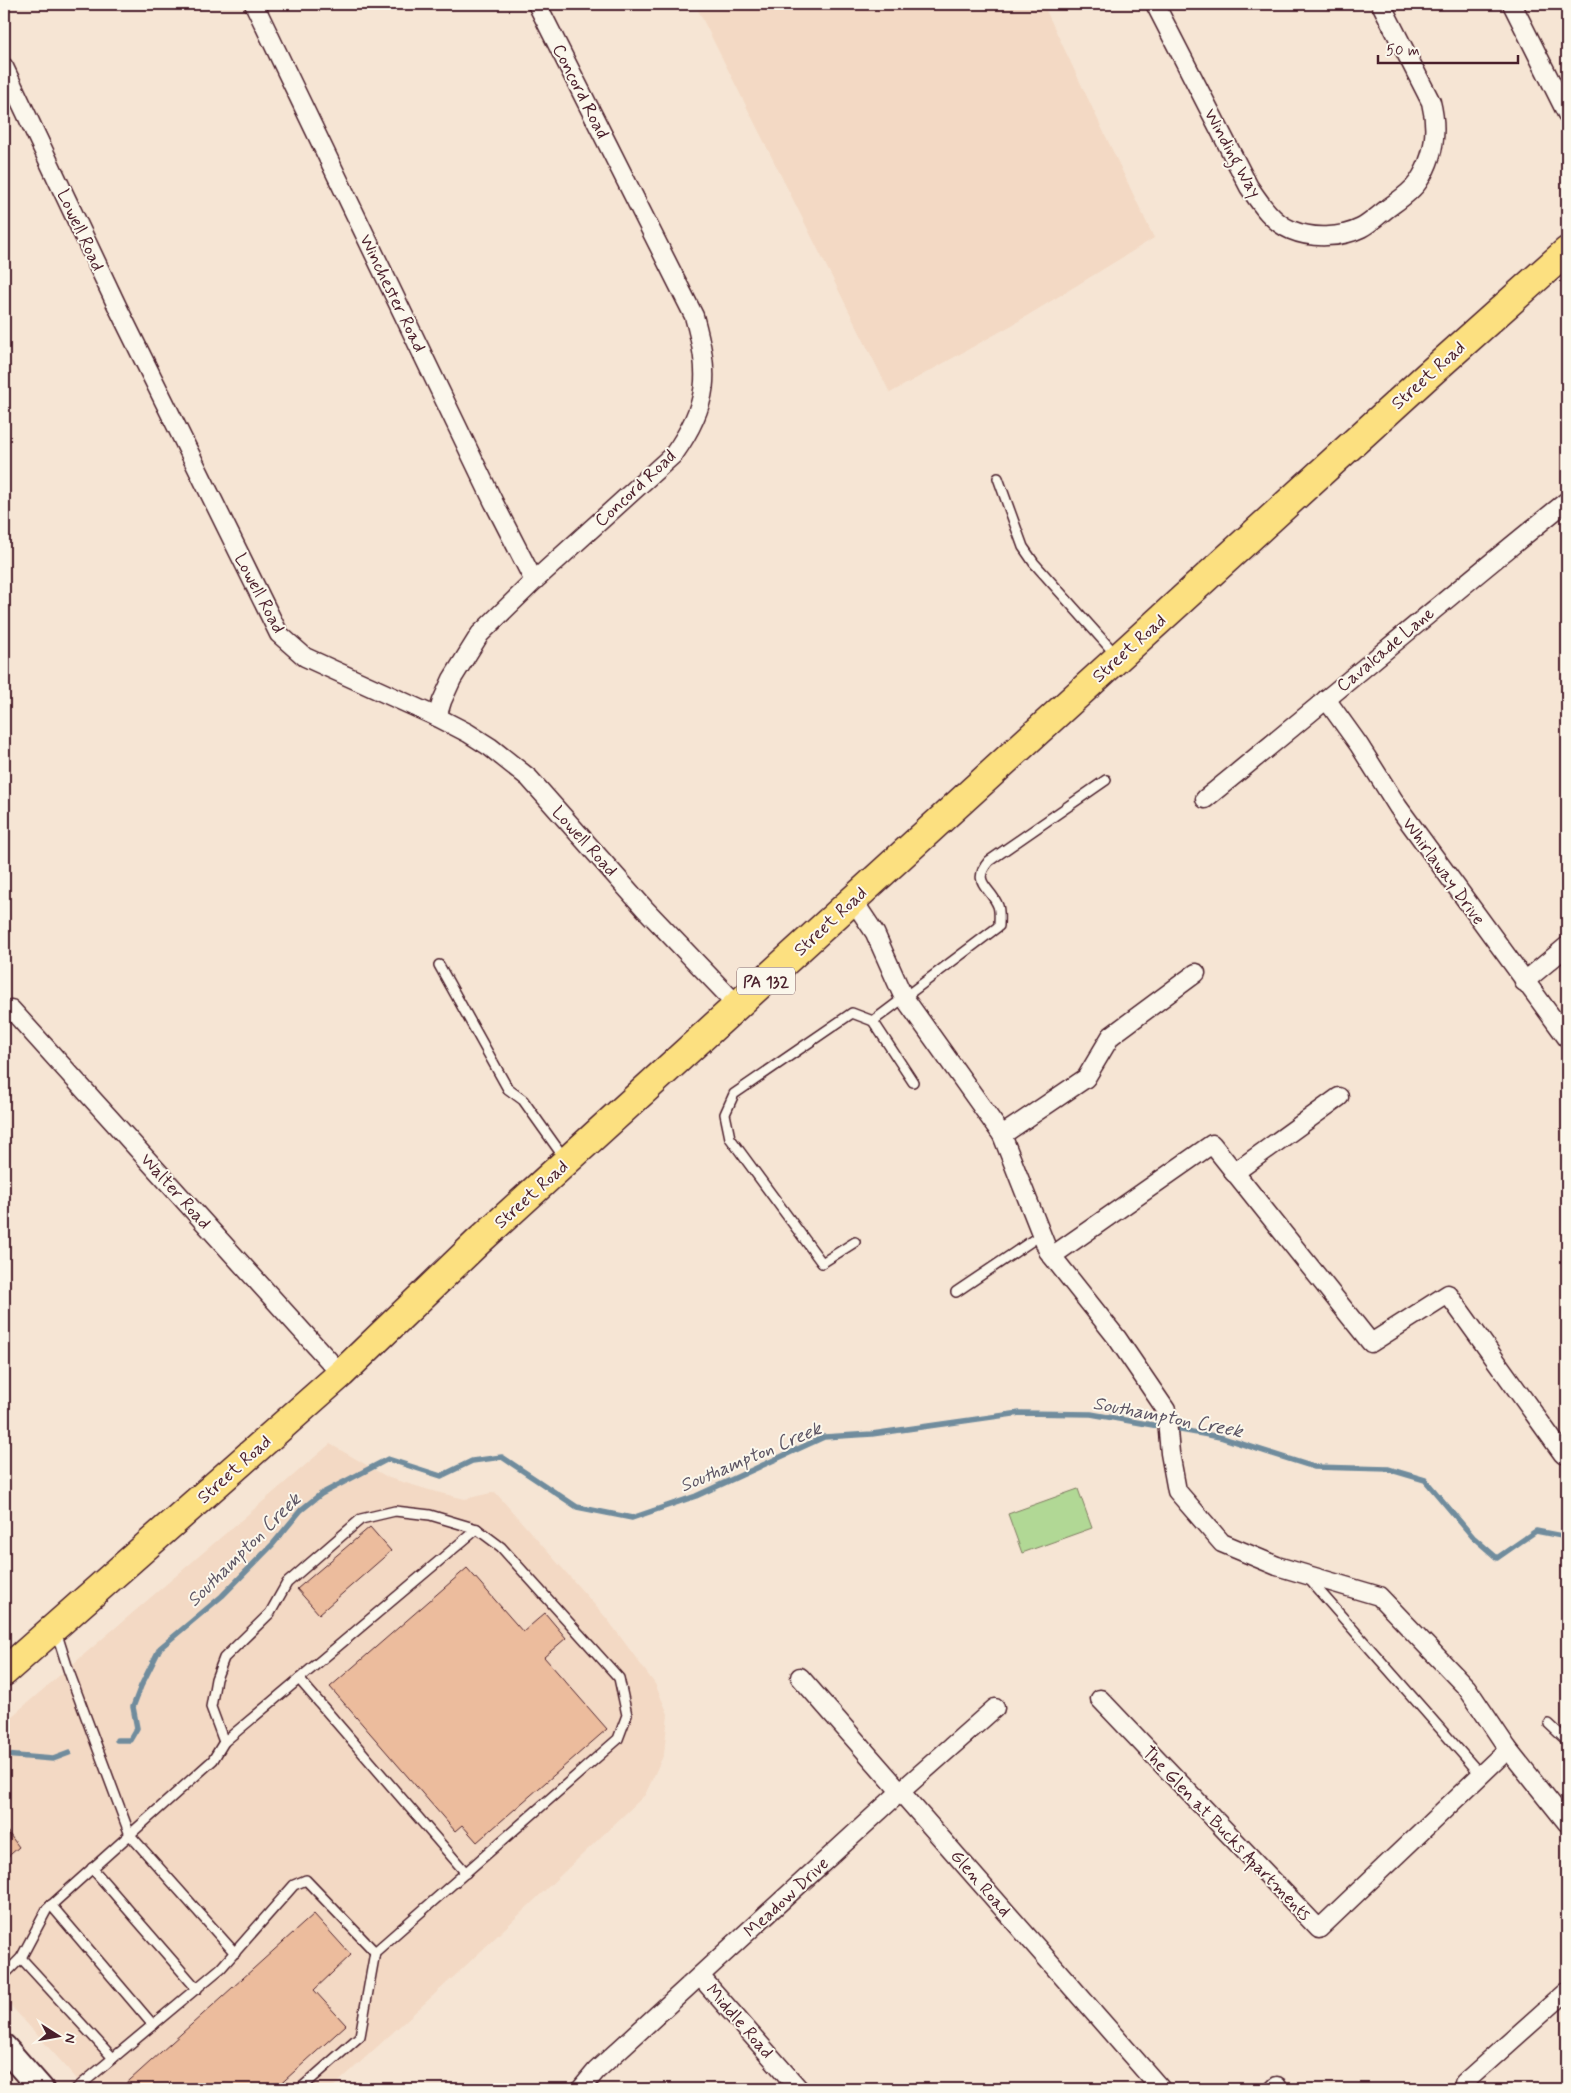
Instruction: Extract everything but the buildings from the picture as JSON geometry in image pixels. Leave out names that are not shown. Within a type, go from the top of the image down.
[{"type":"main road","name":"Street Road","points":[[4,1672],[55,1629],[341,1374],[478,1242],[1420,382],[1567,251]]},
{"type":"street","name":"Winchester Road","points":[[254,4],[494,504],[534,581]]},
{"type":"street","name":"Concord Road","points":[[438,717],[452,679],[480,634],[534,581],[674,454],[690,432],[699,411],[705,376],[703,348],[694,316],[537,4]]},
{"type":"street","name":"Winding Way","points":[[1155,4],[1248,187],[1262,206],[1279,224],[1290,230],[1306,235],[1329,236],[1346,234],[1362,228],[1412,188],[1417,183],[1429,160],[1435,137],[1435,118],[1430,102],[1381,4]]},
{"type":"street","points":[[1512,4],[1567,114]]},
{"type":"street","name":"Lowell Road","points":[[4,67],[117,306],[279,634],[305,657],[438,717],[490,747],[529,778],[645,909],[738,1006]]},
{"type":"street","name":"Cavalcade Lane","points":[[1205,799],[1448,596],[1567,501]]},
{"type":"street","name":"Whirlaway Drive","points":[[1326,699],[1359,745],[1398,808],[1567,1038]]},
{"type":"street","points":[[853,900],[874,933],[903,996],[1002,1135],[1052,1256],[1117,1338],[1166,1410],[1170,1453],[1177,1491],[1222,1543],[1277,1566],[1379,1596],[1467,1688],[1508,1749],[1567,1823]]},
{"type":"street","points":[[1524,982],[1567,946]]},
{"type":"street","points":[[1002,1135],[1086,1078],[1111,1036],[1196,973]]},
{"type":"street","name":"Walter Road","points":[[11,1009],[341,1374]]},
{"type":"street","points":[[1234,1173],[1338,1097]]},
{"type":"street","points":[[1052,1256],[1212,1144],[1371,1343],[1448,1294],[1563,1454]]},
{"type":"street","name":"Glen Road","points":[[800,1677],[1161,2089]]},
{"type":"street","name":"The Glen at Bucks Apartments","points":[[1100,1699],[1319,1929],[1508,1749]]},
{"type":"street","name":"Meadow Drive","points":[[581,2089],[596,2071],[900,1792],[995,1708]]},
{"type":"street","name":"Middle Road","points":[[700,1976],[799,2089]]},
{"type":"street","points":[[1470,2089],[1464,2082],[1567,1991]]},
{"type":"street","points":[[4,2047],[41,2089]]},
{"type":"lane","points":[[998,478],[1023,547],[1118,658]]},
{"type":"lane","points":[[873,1020],[999,926],[998,906],[981,882],[982,869],[989,860],[1106,780]]},
{"type":"lane","points":[[439,965],[508,1089],[523,1100],[567,1162]]},
{"type":"lane","points":[[855,1242],[822,1263],[730,1138],[725,1114],[734,1094],[852,1013],[873,1020],[913,1082]]},
{"type":"lane","points":[[956,1292],[1042,1234]]},
{"type":"lane","points":[[224,1742],[211,1707],[216,1679],[224,1658],[270,1613],[286,1583],[361,1519],[394,1511],[430,1515],[477,1529],[501,1547],[619,1678],[627,1715],[618,1738],[375,1952],[360,2036],[300,2089]]},
{"type":"lane","points":[[4,1975],[22,1958],[46,1909],[213,1760],[224,1742],[477,1529]]},
{"type":"lane","points":[[1304,1574],[1481,1775]]},
{"type":"lane","points":[[55,1629],[68,1670],[130,1835],[235,1953]]},
{"type":"lane","points":[[299,1679],[466,1872]]},
{"type":"lane","points":[[1549,1724],[1567,1741]]},
{"type":"lane","points":[[92,1868],[196,1989]]},
{"type":"lane","points":[[76,2089],[222,1968],[294,1885],[306,1880],[375,1952]]},
{"type":"lane","points":[[51,1905],[153,2025]]},
{"type":"lane","points":[[22,1958],[113,2058]]},
{"type":"shaded area","points":[[695,4],[1043,4],[1154,238],[1012,325],[890,393]]},
{"type":"shaded area","points":[[330,1444],[389,1478],[436,1492],[465,1499],[495,1492],[608,1620],[655,1684],[668,1714],[664,1754],[645,1795],[460,1971],[331,2089],[86,2089],[4,1998],[4,1723]]},
{"type":"green space","points":[[1078,1489],[1092,1528],[1022,1553],[1008,1514]]},
{"type":"waterway","name":"Southampton Creek","points":[[117,1740],[130,1740],[137,1728],[133,1707],[160,1648],[222,1596],[273,1544],[301,1510],[321,1494],[388,1459],[441,1476],[472,1461],[502,1457],[577,1507],[632,1518],[696,1496],[824,1437],[872,1434],[1020,1413],[1091,1414],[1220,1437],[1314,1467],[1388,1469],[1425,1480],[1473,1537],[1497,1558],[1536,1531],[1567,1537]]},
{"type":"waterway","name":"Southampton Creek","points":[[4,1755],[53,1759],[69,1753]]}]
